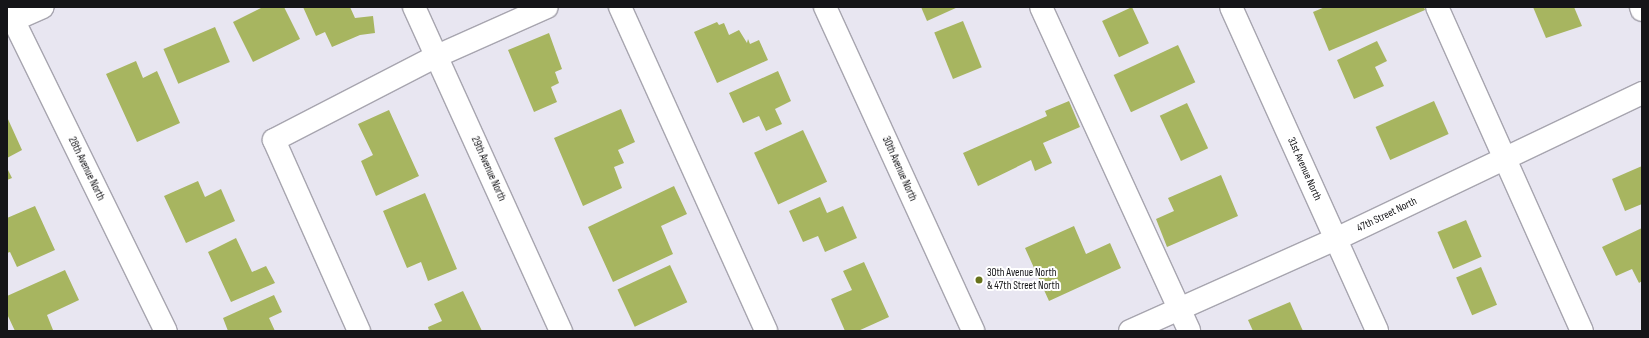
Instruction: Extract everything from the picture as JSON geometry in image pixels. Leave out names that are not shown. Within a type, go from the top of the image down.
[{"type":"street","points":[[9,17],[43,7]]},
{"type":"street","name":"29th Avenue North","points":[[414,7],[561,331]]},
{"type":"street","points":[[359,331],[274,140],[437,56],[547,7]]},
{"type":"street","points":[[620,7],[766,331]]},
{"type":"street","name":"30th Avenue North","points":[[825,7],[973,331]]},
{"type":"street","points":[[1041,7],[1189,331]]},
{"type":"street","name":"31st Avenue North","points":[[1231,7],[1377,331]]},
{"type":"street","points":[[1437,7],[1582,331]]},
{"type":"street","name":"28th Avenue North","points":[[9,17],[160,329]]},
{"type":"street","name":"47th Street North","points":[[1130,331],[1336,239],[1642,93]]},
{"type":"building","points":[[263,7],[284,7],[300,39],[253,62],[233,22]]},
{"type":"building","points":[[303,7],[350,7],[355,18],[373,16],[375,33],[360,35],[332,47],[325,32],[316,36]]},
{"type":"building","points":[[921,7],[958,7],[927,21]]},
{"type":"building","points":[[1132,7],[1149,43],[1119,57],[1102,21]]},
{"type":"building","points":[[1325,7],[1424,7],[1425,10],[1329,51],[1313,12]]},
{"type":"building","points":[[1533,7],[1574,7],[1582,26],[1546,38]]},
{"type":"building","points":[[963,21],[982,67],[953,79],[934,33]]},
{"type":"building","points":[[717,22],[719,25],[724,23],[729,35],[739,30],[747,43],[748,39],[750,44],[759,40],[768,60],[717,83],[694,32]]},
{"type":"building","points":[[215,27],[230,62],[178,84],[163,49]]},
{"type":"building","points":[[549,33],[562,69],[555,72],[559,83],[551,87],[557,102],[534,112],[508,50]]},
{"type":"building","points":[[1377,41],[1387,61],[1375,67],[1384,86],[1354,99],[1337,60]]},
{"type":"building","points":[[1178,45],[1195,82],[1131,112],[1114,75]]},
{"type":"building","points":[[136,61],[143,78],[157,71],[180,123],[137,142],[106,74]]},
{"type":"building","points":[[778,71],[791,101],[775,109],[782,124],[766,131],[759,116],[743,123],[729,93]]},
{"type":"building","points":[[1069,101],[1080,127],[1043,143],[1052,163],[1035,171],[1031,160],[978,186],[963,153],[1047,116],[1045,111]]},
{"type":"building","points":[[1434,101],[1449,134],[1390,160],[1376,127]]},
{"type":"building","points":[[1187,103],[1208,148],[1181,161],[1160,116]]},
{"type":"building","points":[[621,109],[635,142],[618,150],[624,163],[614,167],[622,188],[583,206],[554,138]]},
{"type":"building","points":[[389,110],[419,176],[376,196],[361,161],[373,155],[358,124]]},
{"type":"building","points":[[7,117],[22,150],[7,158]]},
{"type":"building","points":[[803,130],[827,182],[778,204],[754,153]]},
{"type":"building","points":[[1642,166],[1642,204],[1625,211],[1612,179]]},
{"type":"building","points":[[7,168],[12,178],[7,180]]},
{"type":"building","points":[[1221,175],[1238,216],[1167,247],[1156,219],[1174,211],[1168,198]]},
{"type":"building","points":[[198,181],[205,197],[221,189],[235,221],[186,243],[164,196]]},
{"type":"building","points":[[674,186],[687,214],[661,226],[673,254],[613,282],[588,227]]},
{"type":"building","points":[[425,193],[457,269],[428,281],[421,262],[407,268],[383,211]]},
{"type":"building","points":[[820,197],[827,213],[843,206],[857,238],[825,252],[818,236],[803,242],[789,211]]},
{"type":"building","points":[[35,206],[55,250],[17,267],[10,252],[7,253],[7,218]]},
{"type":"building","points":[[1466,220],[1482,257],[1453,269],[1437,232]]},
{"type":"building","points":[[1074,226],[1086,254],[1110,243],[1121,268],[1049,301],[1025,248]]},
{"type":"building","points":[[1642,228],[1642,281],[1639,283],[1632,269],[1616,276],[1602,247]]},
{"type":"building","points":[[236,238],[252,272],[266,266],[275,283],[231,302],[208,252]]},
{"type":"building","points":[[864,262],[889,317],[858,331],[845,331],[831,299],[852,290],[843,271]]},
{"type":"building","points":[[670,265],[687,302],[635,327],[617,290]]},
{"type":"building","points":[[1481,267],[1497,305],[1472,315],[1456,278]]},
{"type":"building","points":[[65,270],[79,300],[47,315],[53,330],[15,331],[7,314],[7,296]]},
{"type":"building","points":[[463,291],[482,331],[429,331],[428,327],[442,321],[434,304]]},
{"type":"building","points":[[274,295],[282,312],[269,318],[275,331],[228,331],[223,318]]},
{"type":"building","points":[[1290,302],[1303,331],[1253,331],[1248,320]]},
{"type":"place","name":"30th Avenue North & 47th Street North","points":[[979,280]]}]
